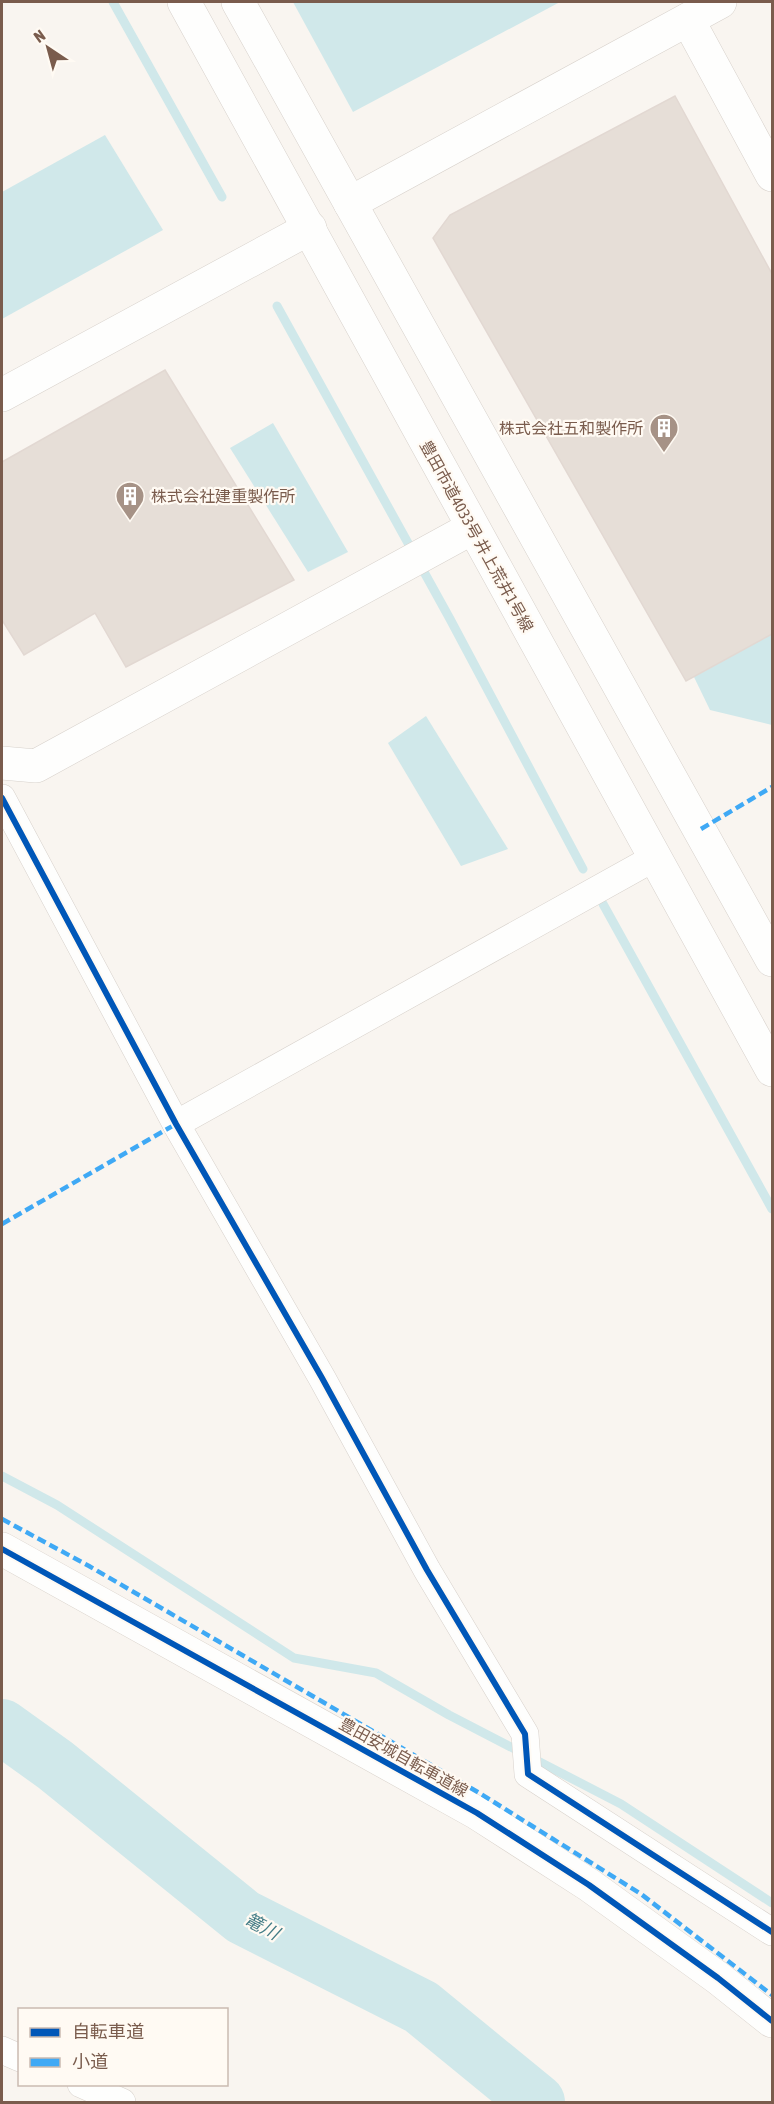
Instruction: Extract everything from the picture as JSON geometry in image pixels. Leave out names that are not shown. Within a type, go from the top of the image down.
[{"type":"street","name":"豊田市道4033号 井上荒井1号線","points":[[184,2],[772,1070]]},
{"type":"street","points":[[238,2],[772,960]]},
{"type":"street","points":[[350,203],[720,2]]},
{"type":"street","points":[[688,20],[772,175]]},
{"type":"street","points":[[2,395],[310,228]]},
{"type":"street","points":[[2,763],[36,766],[472,528]]},
{"type":"street","points":[[2,798],[176,1124],[322,1378],[427,1570],[525,1734],[528,1774],[772,1932]]},
{"type":"street","points":[[176,1124],[654,858]]},
{"type":"street","name":"豊田安城自転車道線","points":[[2,1550],[477,1813],[589,1885],[718,1978],[772,2021]]},
{"type":"street","points":[[2,2050],[18,2057]]},
{"type":"street","points":[[83,2086],[122,2103]]},
{"type":"water","points":[[293,2],[560,2],[353,112]]},
{"type":"water","points":[[105,135],[163,230],[2,319],[2,192]]},
{"type":"water","points":[[273,423],[348,552],[308,572],[230,448]]},
{"type":"water","points":[[772,627],[772,725],[710,710],[693,675]]},
{"type":"water","points":[[426,716],[508,849],[461,866],[388,743]]},
{"type":"building","name":"株式会社五和製作所","points":[[675,96],[772,274],[772,634],[686,681],[433,238],[450,215]]},
{"type":"building","name":"株式会社建重製作所","points":[[165,370],[294,580],[126,667],[95,613],[24,655],[2,620],[2,462]]},
{"type":"waterway","points":[[113,2],[222,197]]},
{"type":"waterway","points":[[277,306],[450,619],[583,869]]},
{"type":"waterway","points":[[603,904],[772,1209]]},
{"type":"waterway","points":[[2,1476],[57,1505],[294,1658],[376,1673],[449,1715],[621,1804],[772,1903]]},
{"type":"waterway","name":"篭川","points":[[2,1727],[55,1765],[243,1917],[421,2007],[537,2102]]},
{"type":"marked path","points":[[701,829],[772,787]]},
{"type":"marked path","points":[[2,1224],[176,1124]]},
{"type":"marked path","points":[[2,1519],[89,1566],[481,1794],[641,1894],[772,1995]]},
{"type":"cycle path","points":[[2,798],[176,1124],[322,1378],[427,1570],[525,1734],[528,1774],[772,1932]]},
{"type":"cycle path","points":[[2,1549],[477,1813],[589,1885],[718,1978],[772,2021]]},
{"type":"place","name":"株式会社五和製作所","points":[[664,454]]},
{"type":"place","name":"株式会社建重製作所","points":[[130,522]]}]
